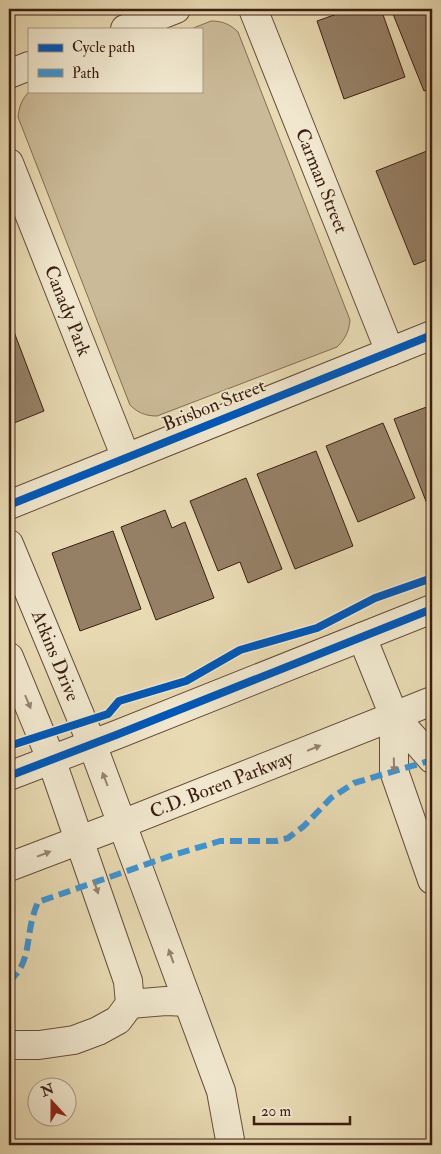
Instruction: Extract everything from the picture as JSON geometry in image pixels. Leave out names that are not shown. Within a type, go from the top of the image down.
[{"type":"street","points":[[128,28],[176,9]]},
{"type":"street","name":"Carman Street","points":[[253,9],[390,352]]},
{"type":"street","points":[[9,74],[28,66]]},
{"type":"street","name":"Canady Park","points":[[9,163],[126,458]]},
{"type":"street","name":"Brisbon Street","points":[[9,505],[432,335]]},
{"type":"street","name":"Atkins Drive","points":[[9,544],[92,744],[188,1002],[221,1092],[230,1145]]},
{"type":"street","points":[[9,776],[432,609]]},
{"type":"street","points":[[362,637],[394,716],[432,759]]},
{"type":"street","points":[[9,657],[51,759],[80,840],[128,981],[130,1004],[118,1020],[98,1031],[74,1040],[40,1045],[9,1045]]},
{"type":"street","name":"C.D. Boren Parkway","points":[[9,867],[432,701]]},
{"type":"street","points":[[394,716],[394,771],[432,880]]},
{"type":"street","points":[[130,1004],[166,1001],[188,1002]]},
{"type":"shaded area","points":[[211,21],[226,24],[238,32],[350,320],[346,335],[337,347],[157,416],[142,414],[130,405],[18,113],[23,100],[29,92],[202,92],[202,28],[194,28]]},
{"type":"building","points":[[351,9],[381,9],[405,77],[344,99],[317,21]]},
{"type":"building","points":[[391,9],[432,9],[432,88],[424,91]]},
{"type":"building","points":[[432,149],[432,258],[414,265],[376,171]]},
{"type":"building","points":[[11,324],[44,411],[9,425],[9,325]]},
{"type":"building","points":[[432,405],[432,508],[429,509],[394,419]]},
{"type":"building","points":[[383,423],[415,498],[358,522],[326,446]]},
{"type":"building","points":[[316,451],[353,546],[295,569],[257,474]]},
{"type":"building","points":[[246,478],[282,569],[248,583],[240,562],[218,571],[190,501]]},
{"type":"building","points":[[165,510],[172,528],[185,522],[214,598],[156,620],[121,527]]},
{"type":"building","points":[[113,531],[141,609],[80,631],[52,553]]},
{"type":"marked path","points":[[9,981],[21,967],[24,959],[38,902],[170,856],[220,841],[276,841],[288,838],[304,826],[331,798],[354,783],[432,760]]},
{"type":"cycle path","points":[[9,505],[432,335]]},
{"type":"cycle path","points":[[9,746],[108,714],[119,701],[186,681],[240,650],[317,628],[375,598],[432,578]]},
{"type":"cycle path","points":[[9,776],[432,609]]}]
